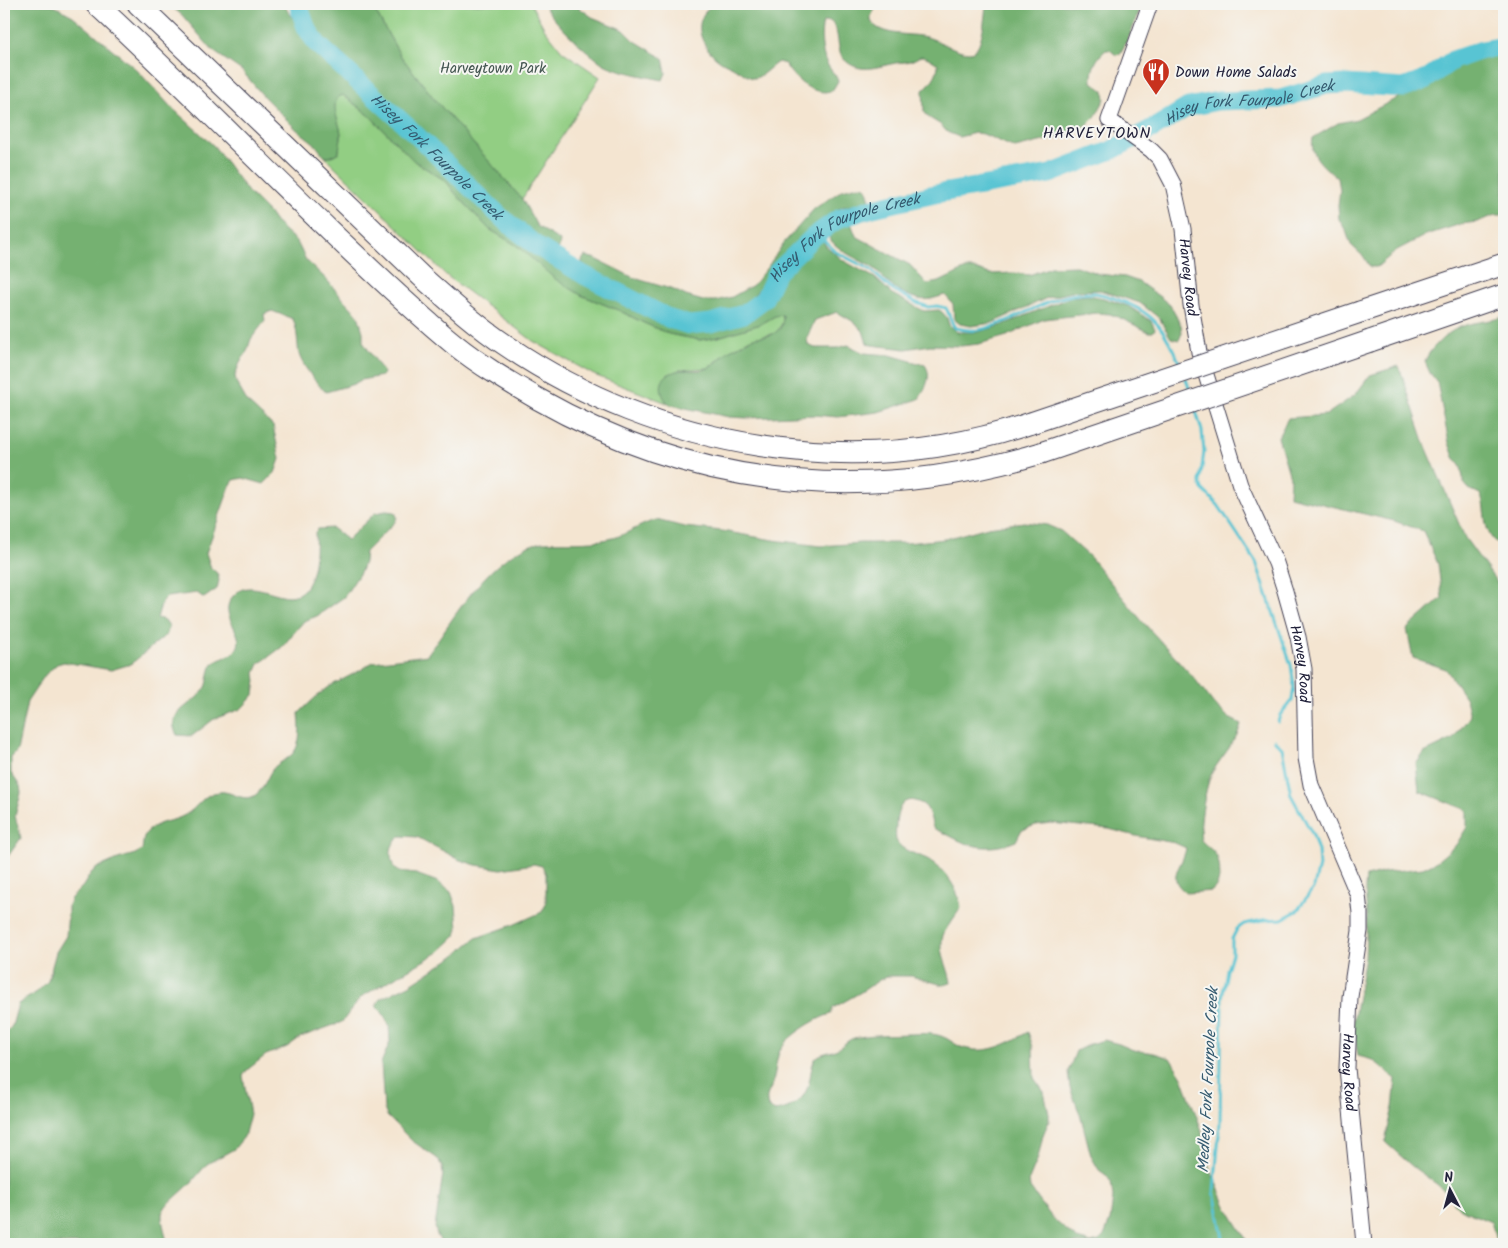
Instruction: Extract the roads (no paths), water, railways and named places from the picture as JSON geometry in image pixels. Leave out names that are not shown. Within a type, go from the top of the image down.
[{"type":"highway","points":[[79,4],[136,42]]},
{"type":"highway","points":[[96,4],[371,270],[455,345],[519,388],[569,416],[603,432],[666,456],[751,476],[826,483],[894,481],[978,470],[1042,453],[1504,295]]},
{"type":"highway","points":[[138,4],[422,277],[450,302],[507,346],[565,381],[644,417],[682,429],[756,446],[794,451],[869,452],[907,450],[972,440],[1031,423],[1504,264]]},
{"type":"street","name":"Harvey Road","points":[[1150,4],[1109,120],[1145,144],[1160,159],[1175,192],[1183,229],[1191,305],[1199,352],[1240,485],[1276,563],[1298,638],[1304,669],[1306,758],[1311,785],[1358,895],[1360,930],[1350,997],[1347,1068],[1364,1244]]},
{"type":"waterway","name":"Hisey Fork Fourpole Creek","points":[[298,4],[306,27],[317,44],[411,130],[503,219],[538,247],[584,275],[670,319],[689,325],[711,323],[744,314],[764,299],[777,272],[813,237],[838,219],[873,208],[935,194],[1050,174],[1112,150],[1188,107],[1218,101],[1280,99],[1326,85],[1346,84],[1404,88],[1425,80],[1453,60],[1482,50],[1504,46]]},
{"type":"waterway","name":"Medley Fork Fourpole Creek","points":[[818,234],[836,252],[871,270],[890,288],[928,307],[946,308],[955,328],[978,330],[1006,321],[1061,298],[1075,294],[1097,293],[1132,305],[1150,317],[1169,341],[1180,364]]},
{"type":"waterway","name":"Medley Fork Fourpole Creek","points":[[1186,379],[1191,394]]},
{"type":"waterway","name":"Medley Fork Fourpole Creek","points":[[1195,408],[1202,431],[1204,452],[1200,482],[1202,489],[1218,505],[1256,562],[1291,665],[1294,686],[1292,700],[1280,715],[1278,722]]},
{"type":"waterway","name":"Medley Fork Fourpole Creek","points":[[1224,1244],[1214,1191],[1220,1123],[1222,998],[1232,954],[1232,939],[1237,929],[1244,924],[1282,919],[1297,911],[1314,887],[1319,866],[1318,851],[1313,835],[1291,795],[1282,748],[1274,740]]},
{"type":"place","name":"Down Home Salads","points":[[1156,96]]},
{"type":"district","name":"HARVEYTOWN","points":[[1097,132]]},
{"type":"park label","name":"Harveytown Park","points":[[493,68]]}]
